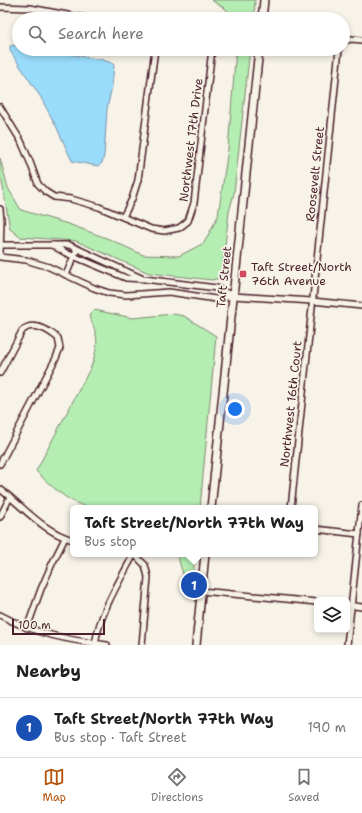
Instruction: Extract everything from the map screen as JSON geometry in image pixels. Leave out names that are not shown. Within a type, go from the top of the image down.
[{"type":"street","points":[[263,12],[264,0]]},
{"type":"street","points":[[0,7],[30,8],[51,12]]},
{"type":"street","points":[[350,39],[362,40]]},
{"type":"street","points":[[0,108],[21,141],[38,184],[46,192],[54,196],[99,207],[124,217],[138,180],[154,56]]},
{"type":"street","name":"Northwest 17th Drive","points":[[124,217],[151,229],[164,231],[179,228],[188,221],[194,203],[211,56]]},
{"type":"street","name":"Taft Street","points":[[211,505],[258,56]]},
{"type":"street","name":"Roosevelt Street","points":[[312,301],[338,56]]},
{"type":"street","points":[[0,209],[2,220],[0,256],[26,260],[49,267],[94,288],[109,293],[126,295],[169,292],[216,298],[234,296],[362,306]]},
{"type":"street","points":[[52,245],[126,278],[217,288],[234,296]]},
{"type":"street","points":[[1,246],[69,245],[144,279]]},
{"type":"street","points":[[66,275],[77,249]]},
{"type":"street","name":"Northwest 16th Court","points":[[291,505],[312,301]]},
{"type":"street","points":[[0,373],[22,331],[26,328],[34,326],[40,327],[54,334],[60,341],[60,348],[0,464]]},
{"type":"street","points":[[0,489],[34,520],[50,530],[70,539]]},
{"type":"street","points":[[0,517],[10,497]]},
{"type":"street","points":[[362,505],[350,605],[362,607]]},
{"type":"street","points":[[318,529],[359,534]]},
{"type":"street","points":[[27,628],[41,589],[65,538]]},
{"type":"street","points":[[95,644],[103,616],[132,557]]},
{"type":"street","points":[[137,557],[145,565],[148,577],[142,645]]},
{"type":"street","points":[[196,645],[205,557]]},
{"type":"street","points":[[201,591],[314,602]]},
{"type":"street","points":[[0,615],[27,628],[64,639],[107,645]]},
{"type":"street","points":[[348,645],[349,633]]},
{"type":"green space","points":[[211,0],[255,0],[254,12],[229,12]]},
{"type":"green space","points":[[235,56],[249,56],[234,193],[229,212],[221,278],[212,280],[149,273],[76,241],[20,237],[10,229],[0,178],[0,158],[8,188],[21,210],[68,224],[109,239],[143,255],[179,256],[204,243],[218,216],[228,149]]},
{"type":"green space","points":[[94,310],[133,318],[173,314],[184,316],[216,336],[200,505],[81,505],[61,494],[36,471],[91,367],[97,347],[97,341],[95,330],[89,316]]},
{"type":"green space","points":[[178,557],[195,557],[192,590],[183,588],[183,574]]},
{"type":"water","points":[[10,46],[12,46],[12,54],[10,51]]},
{"type":"water","points":[[13,56],[80,56],[103,60],[114,65],[112,86],[107,109],[104,156],[102,163],[98,166],[72,161],[40,96]]},
{"type":"place","name":"Taft Street/North 76th Avenue","points":[[243,274]]},
{"type":"place","name":"Taft Street/North 77th Way","points":[[194,585]]}]
